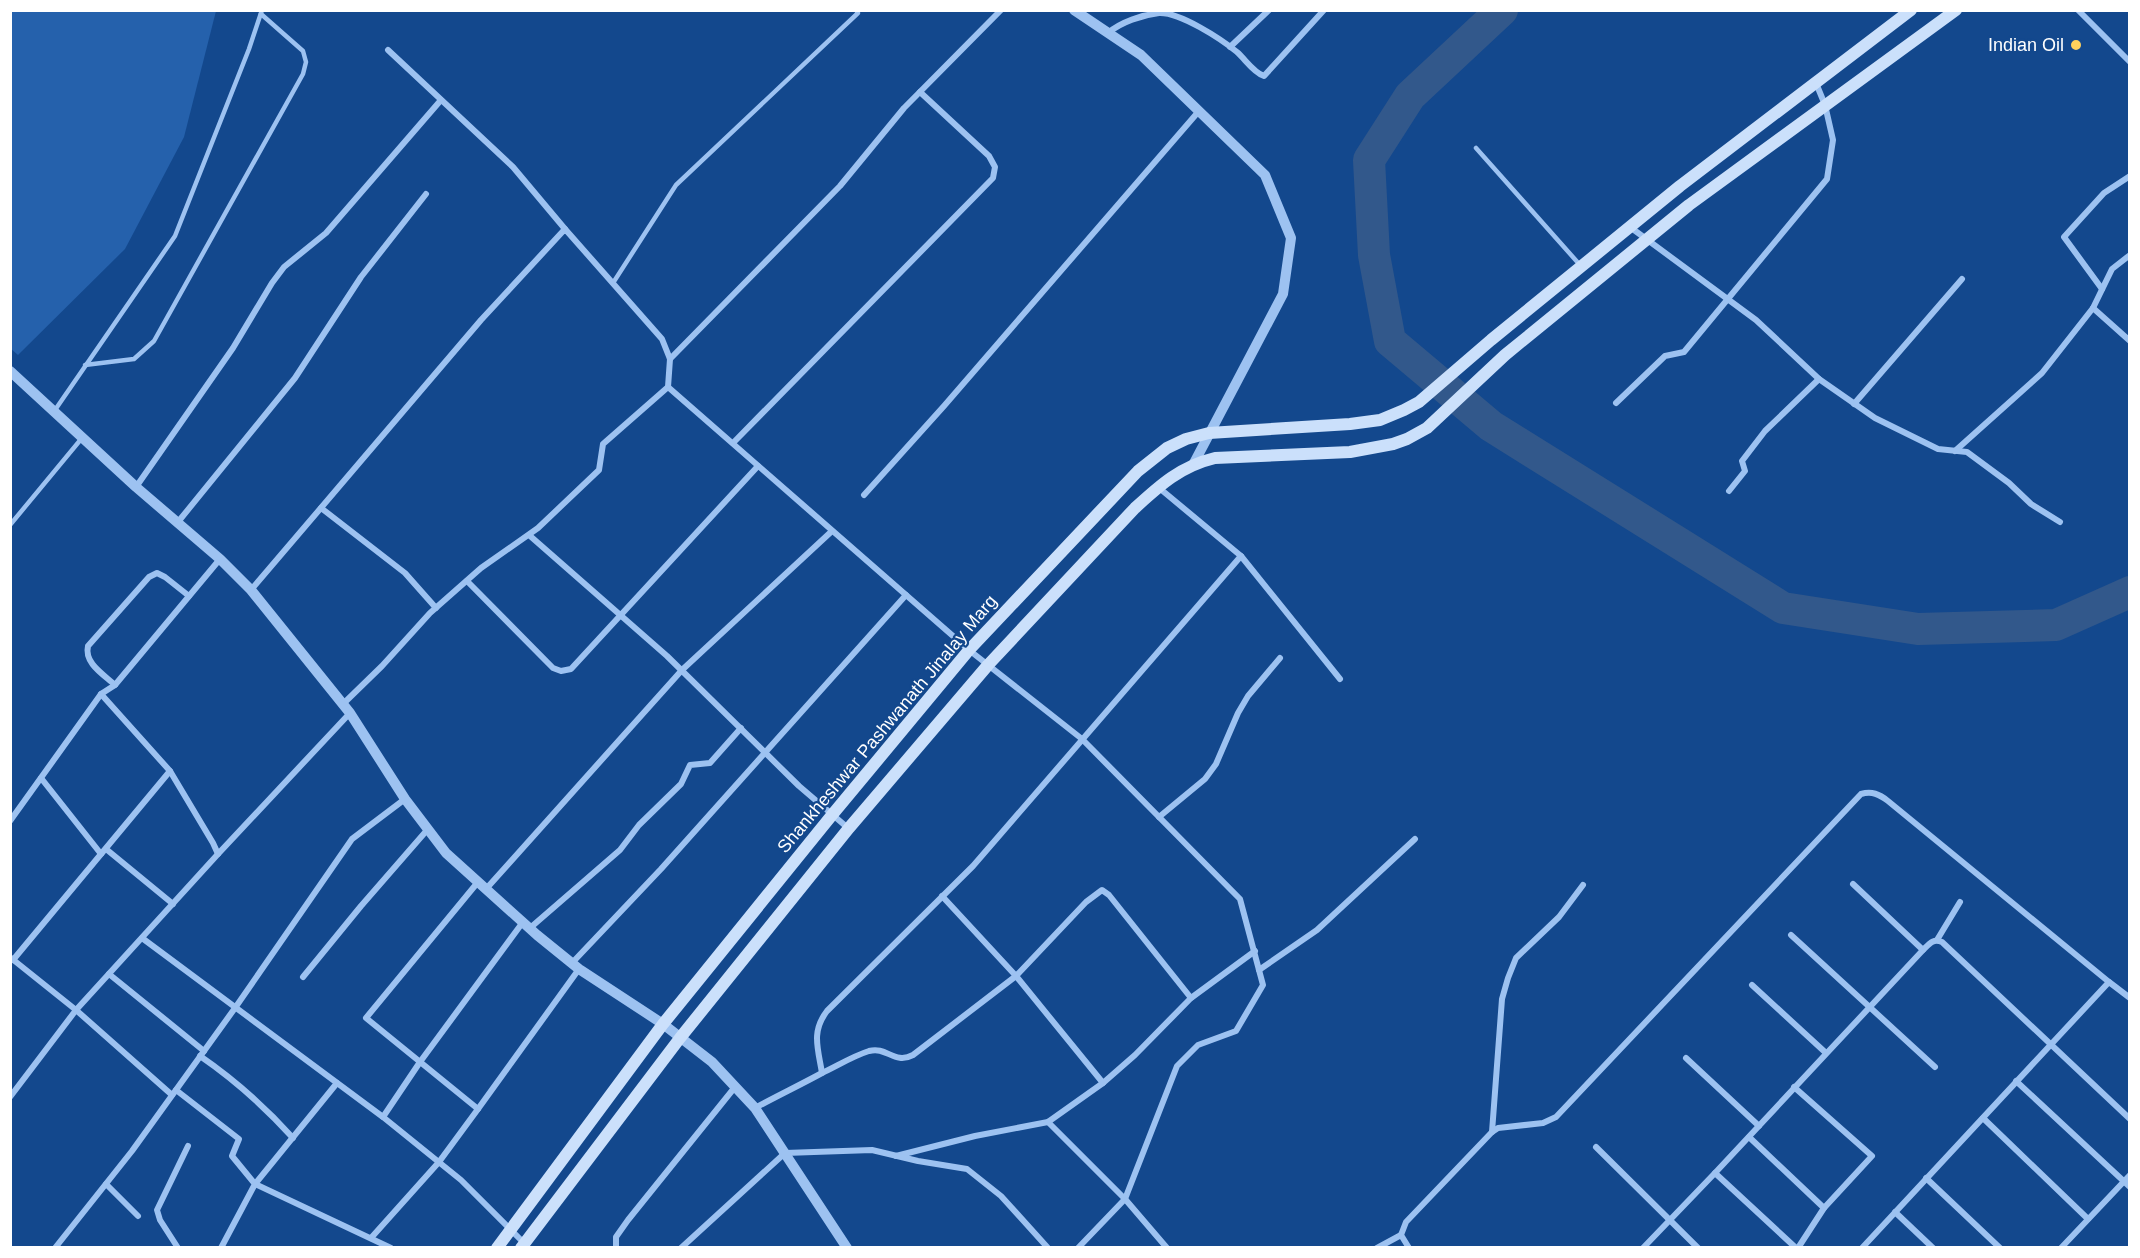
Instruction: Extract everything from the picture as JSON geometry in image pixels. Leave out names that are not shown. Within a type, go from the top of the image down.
[{"type":"main road","name":"Shankheshwar Pashwanath Jinalay Marg","points":[[497,1248],[663,1024],[832,815],[969,650],[1138,471],[1167,448],[1209,432],[1305,428],[1380,420],[1419,402],[1630,226],[1911,10]]},
{"type":"main road","points":[[523,1246],[680,1038],[849,828],[988,665],[1135,508],[1158,487],[1194,463],[1215,458],[1350,452],[1407,440],[1426,428],[1505,355],[1689,205],[1956,10]]},
{"type":"street","points":[[670,359],[840,186],[920,92],[1001,10]]},
{"type":"street","points":[[1074,10],[1142,55],[1265,175],[1291,238],[1283,294],[1194,463]]},
{"type":"street","points":[[1230,47],[1269,10]]},
{"type":"street","points":[[1108,33],[1119,24],[1166,12],[1214,35],[1258,74],[1264,76],[1324,10]]},
{"type":"street","points":[[2078,10],[2130,62]]},
{"type":"street","points":[[343,704],[436,608],[481,568],[529,535],[599,470],[603,444],[668,387],[670,359],[662,339],[564,229],[513,167],[388,50]]},
{"type":"street","points":[[1616,403],[1665,356],[1684,352],[1827,178],[1833,140],[1825,105],[1816,83]]},
{"type":"street","points":[[733,443],[993,178],[995,167],[989,156],[920,92]]},
{"type":"street","points":[[136,487],[233,348],[284,267],[326,233],[441,100]]},
{"type":"street","points":[[864,495],[1199,111]]},
{"type":"street","points":[[2102,289],[2064,237],[2104,193],[2130,176]]},
{"type":"street","points":[[178,522],[295,378],[361,277],[426,194]]},
{"type":"street","points":[[1630,226],[1756,320],[1819,379],[1854,404],[1875,418],[1938,449],[1967,452],[2010,483],[2031,504],[2060,522]]},
{"type":"street","points":[[251,590],[481,320],[564,229]]},
{"type":"street","points":[[1954,451],[2042,373],[2093,308],[2112,269],[2130,255]]},
{"type":"street","points":[[1854,404],[1962,279]]},
{"type":"street","points":[[2093,308],[2130,342]]},
{"type":"street","points":[[10,371],[136,487],[220,559],[251,590],[343,704],[405,799],[446,853],[576,966],[663,1024],[712,1062],[755,1108],[848,1248]]},
{"type":"street","points":[[1729,491],[1745,471],[1743,461],[1765,431],[1819,379]]},
{"type":"street","points":[[668,387],[969,650],[1082,739],[1240,899],[1263,985],[1236,1031],[1197,1045],[1178,1066],[1125,1199],[1078,1248]]},
{"type":"street","points":[[467,581],[553,668],[561,671],[571,669],[758,466]]},
{"type":"street","points":[[1158,487],[1240,556],[1340,679]]},
{"type":"street","points":[[321,508],[405,573],[436,608]]},
{"type":"street","points":[[478,1109],[366,1018],[482,885],[682,670],[832,531]]},
{"type":"street","points":[[529,535],[682,670],[766,753],[849,828]]},
{"type":"street","points":[[822,1073],[816,1035],[820,1021],[973,866],[1240,556]]},
{"type":"street","points":[[10,821],[101,694],[115,685],[220,559]]},
{"type":"street","points":[[115,685],[90,662],[86,652],[87,645],[148,577],[156,573],[165,577],[189,596]]},
{"type":"street","points":[[371,1238],[439,1162],[576,966],[906,595]]},
{"type":"street","points":[[1160,817],[1205,779],[1216,764],[1238,713],[1248,696],[1280,658]]},
{"type":"street","points":[[101,694],[170,771],[218,854]]},
{"type":"street","points":[[10,1097],[76,1010],[350,714]]},
{"type":"street","points":[[383,1117],[420,1062],[527,925],[620,850],[639,825],[681,784],[690,765],[710,763],[741,728]]},
{"type":"street","points":[[170,771],[12,959],[174,1093],[239,1139],[232,1156],[255,1184],[391,1248]]},
{"type":"street","points":[[40,778],[104,851],[173,904]]},
{"type":"street","points":[[1377,1248],[1401,1235],[1406,1222],[1492,1132],[1498,1128],[1542,1123],[1557,1117],[1861,794],[1869,792],[1879,794],[2130,998]]},
{"type":"street","points":[[55,1248],[174,1093],[352,839],[405,799]]},
{"type":"street","points":[[303,977],[361,906],[428,830]]},
{"type":"street","points":[[1259,970],[1317,930],[1415,839]]},
{"type":"street","points":[[1853,884],[1923,950]]},
{"type":"street","points":[[1492,1132],[1502,999],[1508,978],[1516,958],[1559,917],[1583,885]]},
{"type":"street","points":[[755,1108],[870,1051],[882,1050],[896,1058],[905,1059],[1016,976],[1095,893],[1102,890],[1110,895],[1191,998]]},
{"type":"street","points":[[942,896],[1016,976],[1103,1083]]},
{"type":"street","points":[[1937,940],[1960,902]]},
{"type":"street","points":[[1791,935],[1935,1067]]},
{"type":"street","points":[[142,938],[383,1117],[439,1162],[461,1180],[523,1246]]},
{"type":"street","points":[[1643,1248],[1932,941],[1942,942],[2130,1119]]},
{"type":"street","points":[[895,1156],[975,1136],[1048,1122],[1103,1083],[1135,1055],[1191,998],[1254,951]]},
{"type":"street","points":[[109,974],[253,1097],[293,1138]]},
{"type":"street","points":[[1862,1248],[2109,982]]},
{"type":"street","points":[[1752,985],[1826,1053]]},
{"type":"street","points":[[2124,993],[2130,987]]},
{"type":"street","points":[[1686,1058],[1759,1126]]},
{"type":"street","points":[[2016,1082],[2130,1187]]},
{"type":"street","points":[[221,1248],[255,1184],[337,1083]]},
{"type":"street","points":[[616,1248],[616,1237],[628,1220],[735,1087]]},
{"type":"street","points":[[1716,1173],[1797,1248],[1824,1208],[1872,1156],[1794,1087]]},
{"type":"street","points":[[1983,1118],[2088,1219]]},
{"type":"street","points":[[1048,1122],[1125,1199],[1167,1248]]},
{"type":"street","points":[[1749,1137],[1824,1208]]},
{"type":"street","points":[[178,1248],[160,1220],[157,1210],[188,1146]]},
{"type":"street","points":[[1596,1147],[1698,1248]]},
{"type":"street","points":[[681,1248],[785,1153],[872,1150],[967,1169],[1001,1196],[1048,1248]]},
{"type":"street","points":[[2061,1248],[2130,1175]]},
{"type":"street","points":[[1926,1178],[2000,1248]]},
{"type":"street","points":[[106,1184],[138,1216]]},
{"type":"street","points":[[1895,1212],[1933,1248]]},
{"type":"street","points":[[1401,1235],[1409,1248]]},
{"type":"lane","points":[[613,283],[676,185],[857,12],[865,10]]},
{"type":"lane","points":[[54,412],[85,365],[175,236],[262,12],[303,51],[306,62],[303,74],[154,341],[134,359],[85,365]]},
{"type":"lane","points":[[1476,148],[1582,266]]},
{"type":"lane","points":[[10,525],[82,438]]},
{"type":"shaded area","points":[[11,10],[216,11],[184,137],[125,249],[18,355],[10,348]]},
{"type":"waterway","points":[[1502,10],[1410,96],[1369,160],[1374,255],[1390,341],[1491,426],[1783,608],[1918,629],[2056,625],[2130,592]]},
{"type":"place","name":"Indian Oil","points":[[2076,45]]}]
